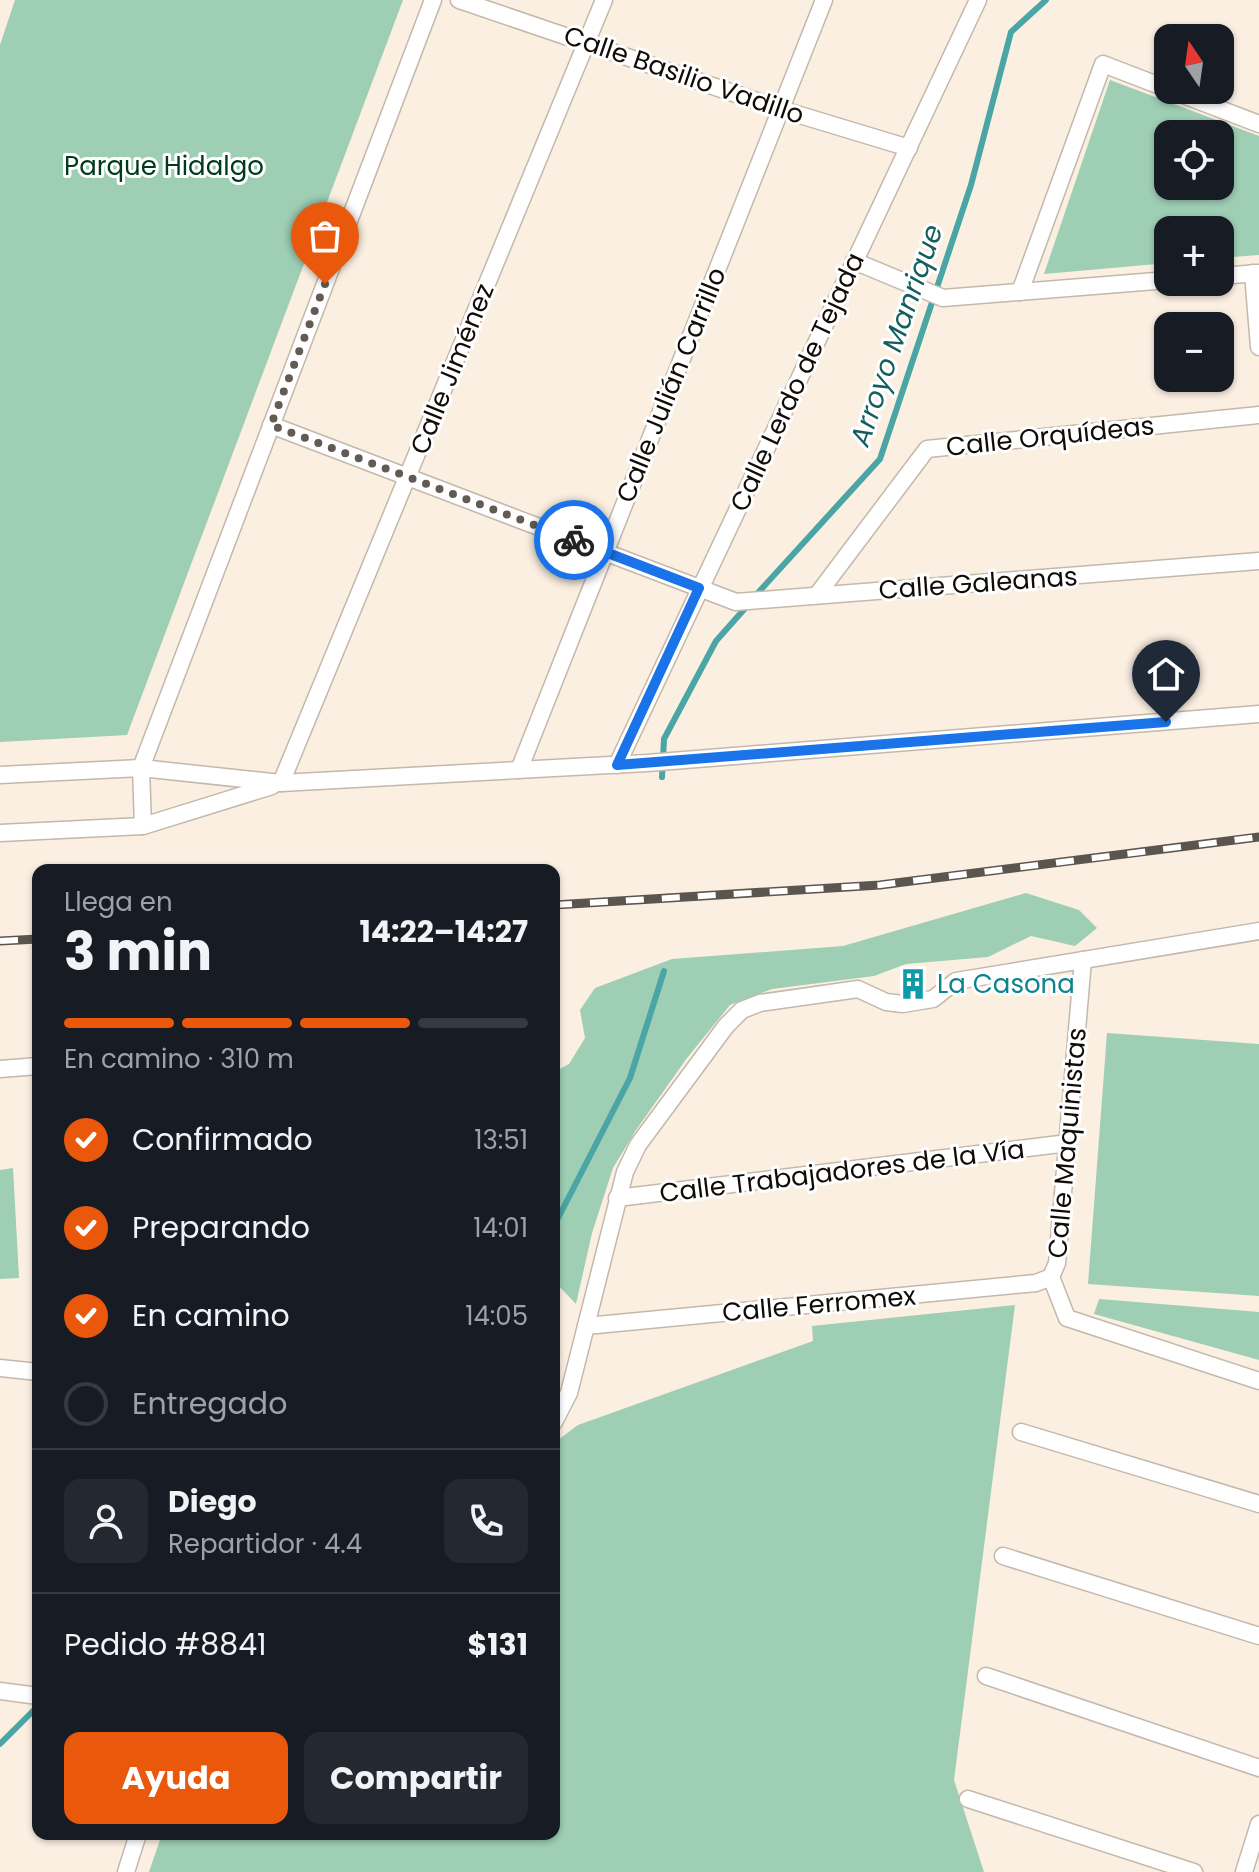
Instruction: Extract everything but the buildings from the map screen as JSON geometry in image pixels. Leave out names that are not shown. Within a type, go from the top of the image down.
[{"type":"street","points":[[143,826],[141,768],[433,0]]},
{"type":"street","name":"Calle Basilio Vadillo","points":[[459,0],[780,109],[909,148]]},
{"type":"street","name":"Calle Jiménez","points":[[281,783],[604,0]]},
{"type":"street","name":"Calle Julián Carrillo","points":[[519,770],[824,0]]},
{"type":"street","name":"Calle Lerdo de Tejada","points":[[617,765],[978,0]]},
{"type":"street","points":[[1020,292],[1103,64],[1154,84]]},
{"type":"street","points":[[1206,104],[1259,124]]},
{"type":"street","points":[[854,261],[943,298],[1154,281]]},
{"type":"street","points":[[1234,275],[1256,273],[1259,347]]},
{"type":"street","name":"Calle Orquídeas","points":[[817,595],[927,449],[1259,415]]},
{"type":"street","name":"Calle Galeanas","points":[[271,425],[736,602],[1259,561]]},
{"type":"street","points":[[0,775],[141,768],[281,783],[647,763],[1259,714]]},
{"type":"street","points":[[0,833],[143,826],[281,783]]},
{"type":"street","points":[[560,1410],[569,1393],[625,1172],[638,1145],[726,1026],[742,1010],[760,1003],[858,989],[893,1003],[933,999],[956,981],[1259,931]]},
{"type":"street","name":"Calle Maquinistas","points":[[1051,1277],[1057,1263],[1083,960]]},
{"type":"street","points":[[0,1069],[32,1066]]},
{"type":"street","name":"Calle Trabajadores de la Vía","points":[[617,1198],[1068,1143]]},
{"type":"street","points":[[1051,1277],[1067,1318],[1259,1381]]},
{"type":"street","name":"Calle Ferromex","points":[[586,1326],[1036,1283],[1051,1277]]},
{"type":"street","points":[[0,1368],[32,1371]]},
{"type":"street","points":[[1021,1432],[1259,1504]]},
{"type":"street","points":[[1003,1556],[1259,1636]]},
{"type":"street","points":[[986,1676],[1259,1768]]},
{"type":"street","points":[[0,1691],[32,1695]]},
{"type":"street","points":[[968,1799],[1194,1872]]},
{"type":"street","points":[[1244,1872],[1259,1824]]},
{"type":"street","points":[[126,1872],[136,1840]]},
{"type":"green space","name":"Parque Hidalgo","points":[[15,0],[403,0],[127,735],[0,742],[0,45]]},
{"type":"green space","points":[[1110,80],[1154,97],[1154,104],[1174,104],[1216,120],[1154,120],[1154,200],[1234,200],[1234,127],[1259,136],[1259,255],[1234,257],[1234,216],[1154,216],[1154,264],[1044,274]]},
{"type":"green space","points":[[1026,893],[1079,910],[1097,928],[1075,946],[1031,936],[988,957],[906,964],[874,976],[772,989],[730,1005],[687,1058],[613,1168],[592,1233],[576,1304],[560,1287],[560,1069],[569,1064],[585,1038],[580,1010],[595,988],[672,959],[843,946]]},
{"type":"green space","points":[[1107,1033],[1259,1044],[1259,1296],[1088,1284]]},
{"type":"green space","points":[[13,1168],[19,1278],[0,1279],[0,1170]]},
{"type":"green space","points":[[1099,1299],[1259,1312],[1259,1360],[1094,1314]]},
{"type":"green space","points":[[1015,1305],[954,1780],[984,1872],[149,1872],[160,1840],[560,1840],[560,1438],[578,1425],[813,1341],[812,1326]]},
{"type":"waterway","name":"Arroyo Manrique","points":[[755,596],[880,459],[971,185],[1011,32],[1046,0]]},
{"type":"waterway","name":"Arroyo Manrique","points":[[662,777],[664,739],[716,641],[748,605]]},
{"type":"waterway","name":"Arroyo Manrique","points":[[560,1214],[630,1078],[664,971]]},
{"type":"waterway","name":"Arroyo Manrique","points":[[0,1744],[32,1712]]},
{"type":"railway","points":[[560,905],[880,885],[1259,837]]},
{"type":"railway","points":[[0,941],[32,939]]},
{"type":"way so far","points":[[325,284],[271,425],[574,540]]},
{"type":"place","name":"La Casona","points":[[913,984]]},
{"type":"route","points":[[574,540],[699,588],[617,765],[1166,722]]}]
